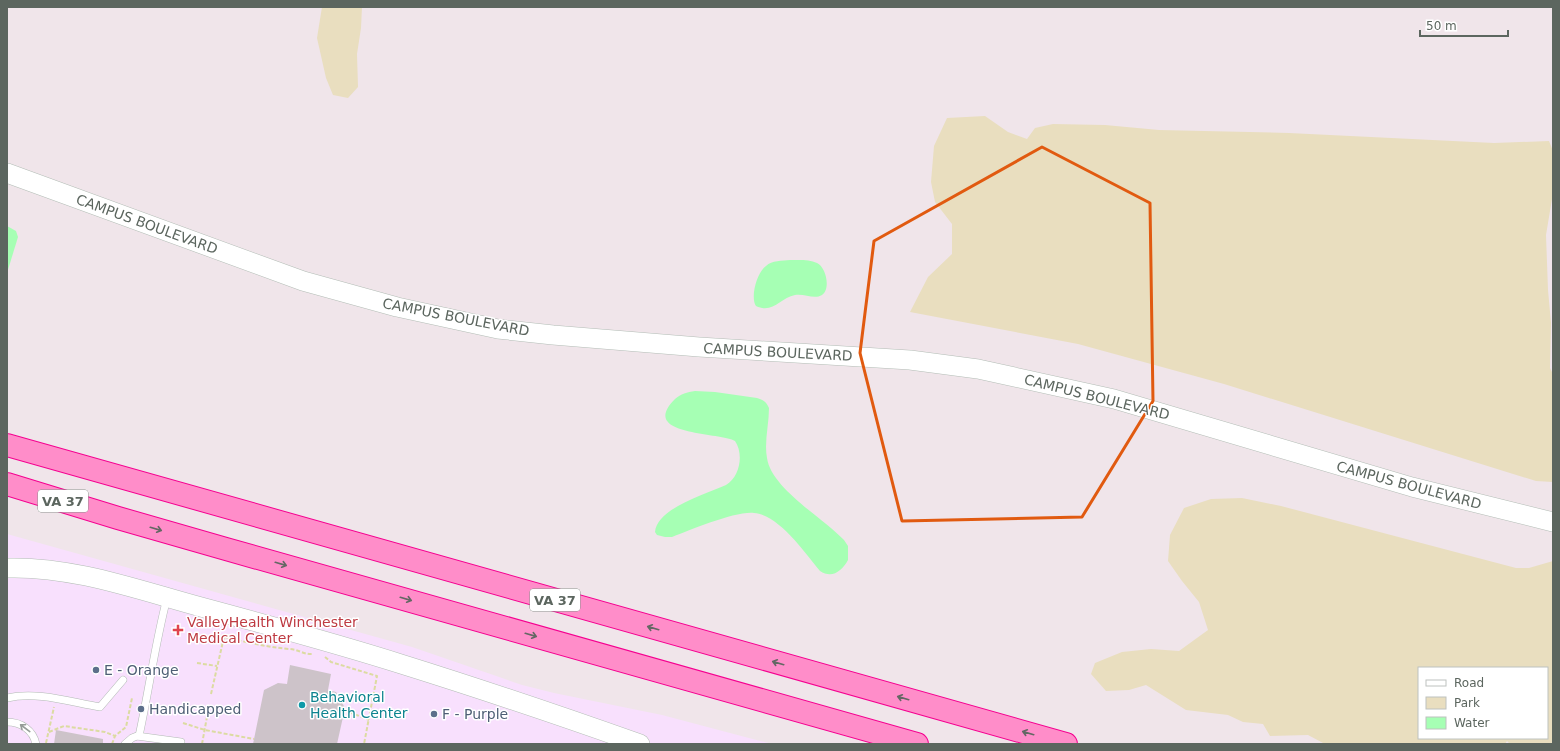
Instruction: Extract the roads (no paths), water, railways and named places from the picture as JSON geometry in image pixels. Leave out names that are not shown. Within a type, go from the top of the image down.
[{"type":"highway","name":"VA 37","points":[[7,444],[1066,744]]},
{"type":"highway","name":"VA 37","points":[[7,484],[118,518],[917,744]]},
{"type":"highway","points":[[7,494],[118,518]]},
{"type":"street","name":"CAMPUS BOULEVARD","points":[[7,173],[303,281],[397,307],[519,332],[684,346],[910,360],[944,363],[978,369],[1114,399],[1399,484],[1553,522]]},
{"type":"street","points":[[7,568],[35,568],[87,576],[167,598],[400,663],[640,744]]},
{"type":"lane","points":[[139,736],[150,686],[159,629],[167,598]]},
{"type":"lane","points":[[7,698],[30,696],[100,708],[123,680]]},
{"type":"lane","points":[[7,722],[14,722],[22,725],[30,732],[36,744]]},
{"type":"lane","points":[[125,744],[132,738],[139,736],[181,742]]},
{"type":"water","points":[[7,226],[16,231],[18,237],[7,273]]},
{"type":"water","points":[[777,261],[811,261],[820,265],[825,273],[827,283],[825,292],[816,297],[795,295],[772,307],[762,308],[756,306],[754,302],[755,285],[763,269],[768,264]]},
{"type":"water","points":[[689,392],[715,392],[757,398],[766,403],[769,408],[766,452],[771,469],[778,480],[799,502],[844,540],[848,546],[848,560],[840,570],[833,574],[820,571],[782,527],[763,515],[754,513],[746,513],[725,518],[672,537],[657,535],[655,532],[658,523],[664,516],[673,509],[695,497],[726,485],[735,477],[739,465],[740,459],[738,446],[735,441],[685,430],[673,426],[666,420],[666,411],[675,399]]},
{"type":"place","name":"ValleyHealth Winchester Medical Center","points":[[178,630]]},
{"type":"place","name":"E - Orange","points":[[96,670]]},
{"type":"place","name":"Behavioral Health Center","points":[[302,705]]},
{"type":"place","name":"Handicapped","points":[[141,709]]},
{"type":"place","name":"F - Purple","points":[[434,714]]}]
